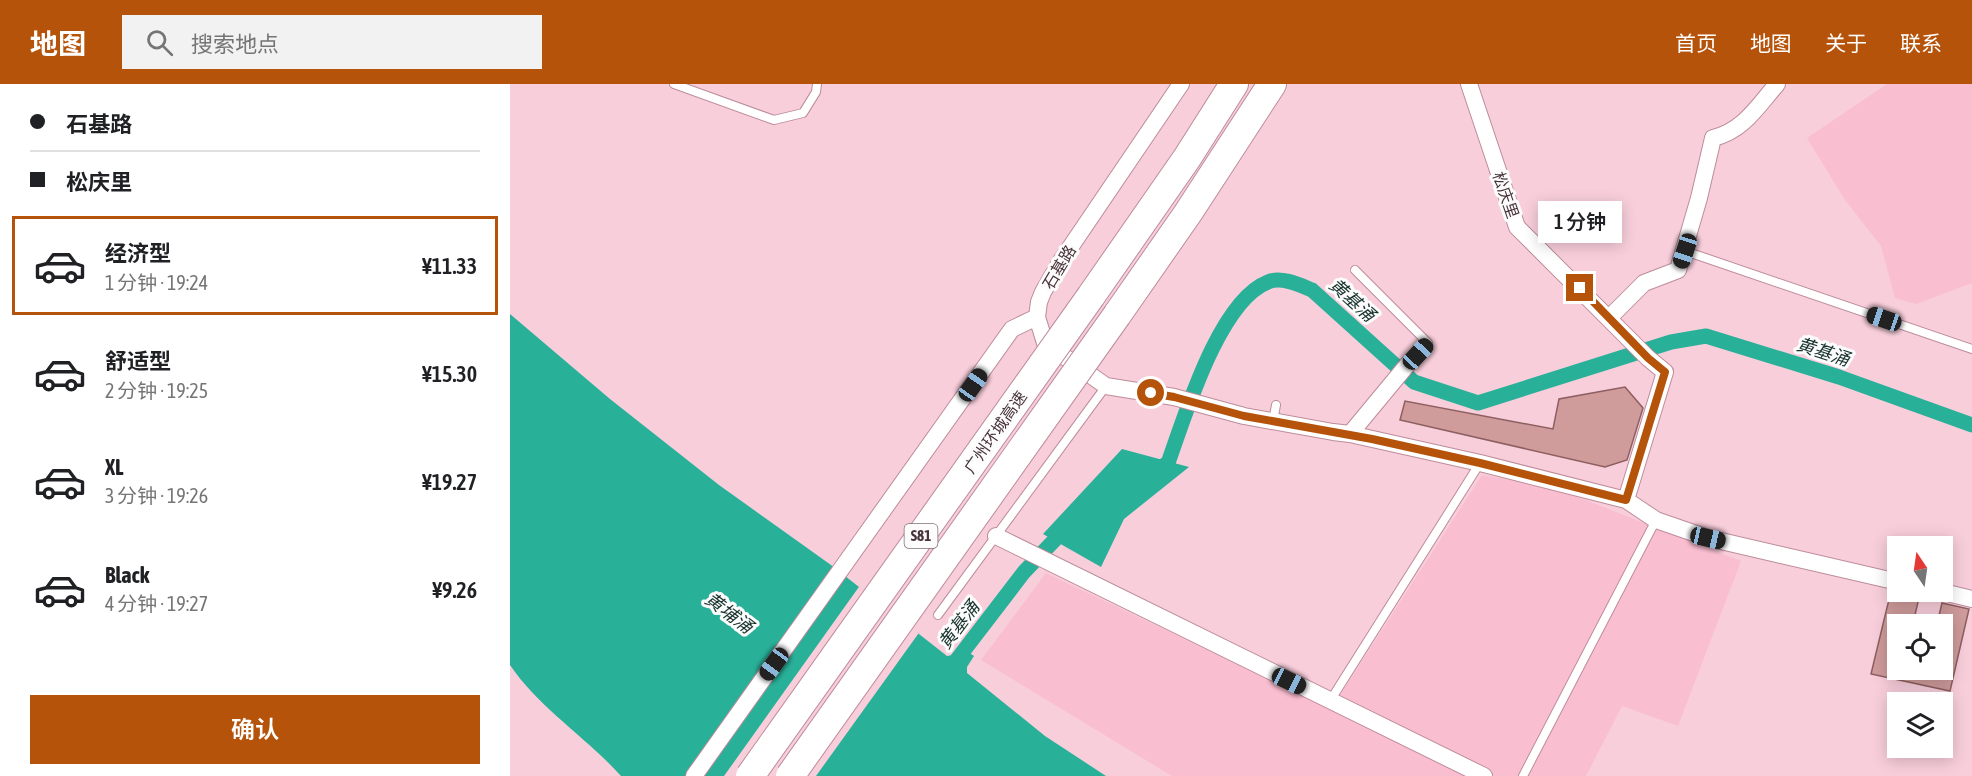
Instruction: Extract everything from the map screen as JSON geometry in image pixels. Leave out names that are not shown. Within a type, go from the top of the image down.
[{"type":"highway","name":"广州环城高速","points":[[750,776],[1091,296],[1187,158],[1234,84]]},
{"type":"highway","name":"广州环城高速","points":[[790,776],[1124,306],[1272,84]]},
{"type":"street","name":"石基路","points":[[1037,316],[1039,302],[1061,261],[1180,84]]},
{"type":"street","name":"松庆里","points":[[1469,84],[1517,227],[1648,358],[1665,372],[1626,500]]},
{"type":"street","points":[[1609,318],[1644,283],[1678,270],[1685,251],[1713,138],[1724,135],[1744,123],[1777,84]]},
{"type":"street","points":[[694,776],[1012,329],[1037,316],[1045,343],[1106,386],[1174,397],[1244,416],[1274,413],[1350,434],[1480,463],[1626,500],[1656,520],[1708,538],[1887,579]]},
{"type":"street","points":[[1350,434],[1408,364]]},
{"type":"street","points":[[996,536],[1484,776]]},
{"type":"street","points":[[1953,594],[1972,598]]},
{"type":"lane","points":[[674,84],[774,120],[803,113],[816,92],[818,84]]},
{"type":"lane","points":[[1685,251],[1972,349]]},
{"type":"lane","points":[[1354,270],[1428,343],[1408,364]]},
{"type":"lane","points":[[938,615],[1106,386]]},
{"type":"lane","points":[[1330,701],[1480,463]]},
{"type":"lane","points":[[1523,776],[1656,520]]},
{"type":"shaded area","points":[[1887,84],[1972,84],[1972,283],[1916,304],[1895,298],[1881,246],[1845,200],[1807,138]]},
{"type":"shaded area","points":[[1482,475],[1555,488],[1741,561],[1678,726],[1622,706],[1586,776],[1172,776],[981,660],[1046,573],[1331,709]]},
{"type":"water","name":"黄埔涌","points":[[510,314],[610,399],[719,485],[831,565],[947,656],[953,655],[962,648],[974,656],[967,667],[967,673],[1045,736],[1106,776],[621,776],[535,695],[510,665]]},
{"type":"water","points":[[1122,449],[1189,467],[1124,519],[1101,567],[1043,534]]},
{"type":"pier","points":[[861,584],[921,630],[816,776],[724,776]]},
{"type":"building","points":[[1625,387],[1643,408],[1627,460],[1605,467],[1400,420],[1405,401],[1553,429],[1559,399]]},
{"type":"building","points":[[1888,602],[1918,602],[1915,614],[1887,614],[1887,677],[1871,674]]},
{"type":"building","points":[[1942,603],[1969,609],[1953,678],[1953,614],[1939,614]]},
{"type":"building","points":[[1899,680],[1953,680],[1950,691]]},
{"type":"waterway","name":"黄基涌","points":[[1152,472],[1168,463],[1194,390],[1219,335],[1250,293],[1273,280],[1290,282],[1312,290],[1414,382],[1478,403],[1671,342],[1706,336],[1839,377],[1972,425]]},
{"type":"waterway","name":"黄基涌","points":[[952,666],[1024,572],[1067,527]]},
{"type":"route","points":[[1151,393],[1244,416],[1350,434],[1480,463],[1626,500],[1665,372],[1648,358],[1580,288]]}]
